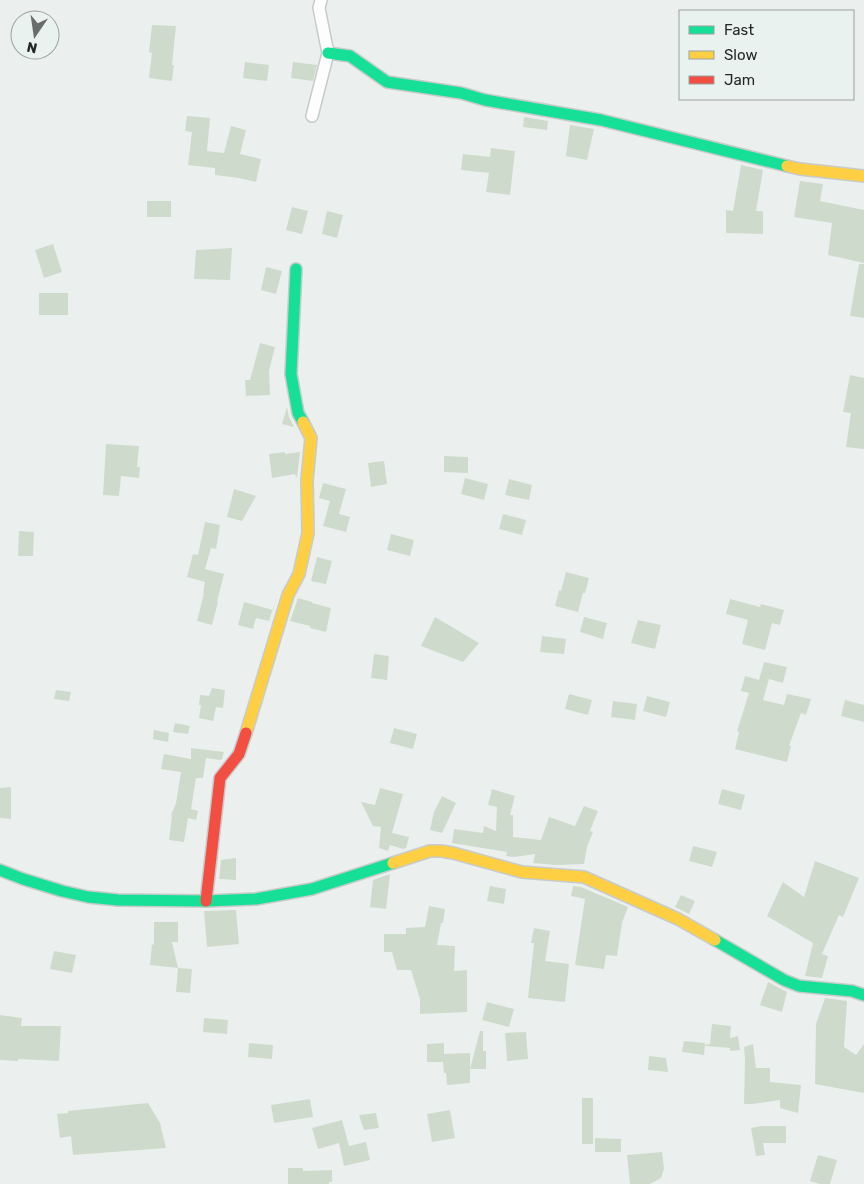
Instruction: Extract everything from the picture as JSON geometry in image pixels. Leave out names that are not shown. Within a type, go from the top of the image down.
[{"type":"street","points":[[312,116],[328,53],[319,8],[321,0]]},
{"type":"street","points":[[328,53],[350,56],[387,82],[461,92],[484,100],[601,120],[800,169],[864,176]]},
{"type":"street","points":[[206,901],[220,778],[239,754],[288,595],[299,574],[308,534],[307,480],[312,438],[298,412],[291,374],[296,269]]},
{"type":"street","points":[[0,870],[62,891],[118,900],[206,901],[256,899],[312,889],[430,851],[441,851],[522,872],[584,877],[678,919],[784,980],[799,986],[852,991],[864,995]]},
{"type":"building","points":[[152,25],[176,26],[172,81],[149,78],[152,53],[149,52]]},
{"type":"building","points":[[245,62],[269,65],[267,81],[243,78]]},
{"type":"building","points":[[293,62],[317,65],[313,81],[291,78]]},
{"type":"building","points":[[187,116],[210,118],[207,151],[224,153],[231,126],[246,130],[240,154],[261,159],[256,182],[215,175],[215,168],[188,165],[192,132],[185,131]]},
{"type":"building","points":[[524,117],[548,121],[547,130],[523,127]]},
{"type":"building","points":[[570,125],[594,129],[587,160],[566,156]]},
{"type":"building","points":[[491,148],[515,151],[510,195],[486,192],[489,173],[461,170],[463,154],[490,157]]},
{"type":"building","points":[[741,165],[763,170],[756,211],[763,211],[763,234],[726,233],[726,210],[733,211]]},
{"type":"building","points":[[800,181],[823,184],[820,201],[864,210],[864,263],[828,255],[832,223],[794,217]]},
{"type":"building","points":[[147,201],[171,201],[171,217],[147,217]]},
{"type":"building","points":[[292,207],[308,211],[302,234],[286,230]]},
{"type":"building","points":[[327,211],[343,215],[337,238],[322,234]]},
{"type":"building","points":[[53,244],[62,272],[44,278],[35,250]]},
{"type":"building","points":[[232,248],[230,280],[194,279],[196,250]]},
{"type":"building","points":[[859,264],[864,264],[864,318],[850,316]]},
{"type":"building","points":[[266,267],[282,271],[276,294],[261,290]]},
{"type":"building","points":[[39,293],[68,293],[68,315],[39,315]]},
{"type":"building","points":[[260,343],[275,347],[269,371],[270,395],[246,396],[245,380],[250,380]]},
{"type":"building","points":[[850,375],[864,378],[864,449],[846,447],[851,413],[843,412]]},
{"type":"building","points":[[287,407],[289,417],[294,427],[282,424]]},
{"type":"building","points":[[106,444],[139,446],[137,467],[140,467],[139,478],[121,476],[119,496],[103,495]]},
{"type":"building","points":[[285,452],[285,454],[300,452],[297,477],[295,474],[272,478],[269,454]]},
{"type":"building","points":[[444,456],[468,457],[468,473],[444,472]]},
{"type":"building","points":[[384,461],[387,484],[371,487],[368,463]]},
{"type":"building","points":[[465,478],[488,484],[484,500],[461,494]]},
{"type":"building","points":[[509,479],[532,485],[529,500],[505,495]]},
{"type":"building","points":[[323,483],[346,489],[339,514],[350,517],[346,532],[323,526],[330,501],[319,498]]},
{"type":"building","points":[[234,489],[256,496],[242,521],[227,517]]},
{"type":"building","points":[[503,514],[526,520],[522,535],[499,529]]},
{"type":"building","points":[[205,522],[220,525],[216,549],[211,548],[205,569],[224,574],[212,625],[197,621],[205,582],[187,577],[193,554],[198,555]]},
{"type":"building","points":[[19,531],[34,532],[33,556],[18,556]]},
{"type":"building","points":[[391,534],[414,540],[410,556],[387,550]]},
{"type":"building","points":[[317,557],[332,561],[326,584],[311,581]]},
{"type":"building","points":[[566,572],[589,578],[578,612],[555,606]]},
{"type":"building","points":[[298,598],[331,608],[326,632],[290,621]]},
{"type":"building","points":[[730,599],[760,607],[761,604],[784,610],[780,625],[772,623],[765,650],[742,644],[748,620],[726,614]]},
{"type":"building","points":[[244,602],[273,610],[269,621],[256,618],[253,629],[238,625]]},
{"type":"building","points":[[435,617],[479,643],[463,662],[421,646]]},
{"type":"building","points":[[584,617],[607,623],[603,639],[580,632]]},
{"type":"building","points":[[638,620],[661,625],[655,649],[631,643]]},
{"type":"building","points":[[542,636],[566,639],[564,654],[540,652]]},
{"type":"building","points":[[374,654],[389,656],[387,680],[371,678]]},
{"type":"building","points":[[764,662],[787,667],[783,683],[769,679],[763,700],[784,705],[787,694],[811,699],[806,715],[801,713],[789,746],[791,746],[787,762],[735,749],[739,732],[737,731],[749,693],[741,691],[745,676],[759,680]]},
{"type":"building","points":[[212,688],[225,690],[223,708],[216,707],[213,721],[199,718],[200,695],[209,696]]},
{"type":"building","points":[[56,690],[71,692],[69,701],[54,699]]},
{"type":"building","points":[[569,694],[592,700],[588,715],[565,709]]},
{"type":"building","points":[[647,696],[670,702],[666,717],[643,711]]},
{"type":"building","points":[[845,700],[864,705],[864,722],[841,716]]},
{"type":"building","points":[[613,701],[637,704],[635,720],[611,717]]},
{"type":"building","points":[[175,723],[190,726],[188,734],[173,732]]},
{"type":"building","points":[[394,728],[417,734],[413,749],[390,743]]},
{"type":"building","points":[[154,730],[169,733],[168,742],[153,739]]},
{"type":"building","points":[[191,748],[224,752],[221,760],[206,758],[203,778],[196,778],[191,809],[198,811],[196,820],[188,818],[184,842],[169,840],[171,815],[176,803],[181,772],[161,769],[164,754],[191,759]]},
{"type":"building","points":[[11,787],[11,819],[0,818],[0,788]]},
{"type":"building","points":[[380,788],[403,794],[392,833],[409,837],[406,848],[403,849],[390,845],[388,851],[379,848],[381,827],[373,826],[361,802],[375,805]]},
{"type":"building","points":[[492,789],[515,796],[510,815],[513,815],[513,837],[541,840],[549,817],[575,826],[584,806],[598,811],[590,831],[593,832],[587,847],[584,864],[555,865],[533,863],[535,854],[514,857],[506,856],[507,852],[452,843],[454,829],[483,833],[484,826],[496,831],[497,807],[488,805]]},
{"type":"building","points":[[722,789],[745,795],[741,810],[718,804]]},
{"type":"building","points":[[442,796],[456,803],[442,833],[430,830],[434,812]]},
{"type":"building","points":[[693,846],[717,852],[712,867],[689,861]]},
{"type":"building","points":[[236,858],[236,880],[219,879],[221,860]]},
{"type":"building","points":[[815,861],[859,878],[843,917],[839,915],[822,954],[828,956],[822,978],[805,976],[813,943],[767,916],[783,882],[804,897]]},
{"type":"building","points":[[390,874],[386,909],[370,907],[373,880]]},
{"type":"building","points":[[490,886],[506,889],[504,904],[487,901]]},
{"type":"building","points":[[573,886],[581,887],[628,907],[622,923],[617,956],[606,955],[604,969],[575,965],[585,899],[571,896]]},
{"type":"building","points":[[681,895],[695,901],[689,914],[675,907]]},
{"type":"building","points":[[429,906],[445,909],[437,945],[455,946],[454,971],[467,970],[467,1012],[420,1014],[420,999],[411,970],[397,970],[392,952],[384,952],[384,934],[406,934],[406,928],[425,927]]},
{"type":"building","points":[[236,910],[239,944],[207,947],[204,911]]},
{"type":"building","points":[[154,922],[178,922],[178,942],[172,942],[178,968],[150,965],[152,944],[154,945]]},
{"type":"building","points":[[534,928],[550,931],[545,961],[569,964],[565,1002],[528,998],[534,943],[531,943]]},
{"type":"building","points":[[54,951],[76,955],[72,973],[50,969]]},
{"type":"building","points":[[178,968],[192,969],[190,993],[176,992]]},
{"type":"building","points":[[768,982],[787,992],[782,1012],[760,1005]]},
{"type":"building","points":[[825,998],[847,1001],[844,1047],[856,1055],[864,1044],[864,1093],[815,1084],[816,1024]]},
{"type":"building","points":[[487,1002],[514,1009],[509,1027],[482,1020]]},
{"type":"building","points":[[0,1015],[22,1018],[21,1026],[61,1026],[59,1061],[0,1060]]},
{"type":"building","points":[[204,1018],[228,1020],[227,1034],[203,1032]]},
{"type":"building","points":[[712,1024],[731,1026],[730,1038],[738,1036],[740,1050],[730,1051],[730,1048],[706,1046],[710,1044]]},
{"type":"building","points":[[480,1031],[483,1031],[483,1051],[486,1051],[486,1069],[470,1069]]},
{"type":"building","points":[[526,1032],[528,1059],[507,1061],[505,1033]]},
{"type":"building","points":[[684,1041],[705,1043],[704,1055],[682,1052]]},
{"type":"building","points":[[249,1043],[273,1045],[272,1059],[248,1057]]},
{"type":"building","points":[[444,1043],[444,1054],[470,1053],[470,1083],[447,1085],[443,1062],[427,1062],[427,1044]]},
{"type":"building","points":[[753,1044],[756,1068],[770,1068],[770,1082],[801,1085],[798,1113],[780,1108],[780,1100],[744,1104],[744,1047]]},
{"type":"building","points":[[649,1056],[666,1058],[668,1072],[648,1070]]},
{"type":"building","points":[[582,1098],[593,1098],[593,1144],[582,1144]]},
{"type":"building","points":[[310,1099],[313,1117],[274,1123],[271,1105]]},
{"type":"building","points":[[148,1103],[160,1123],[166,1148],[73,1155],[71,1136],[60,1138],[57,1114],[68,1113],[68,1111]]},
{"type":"building","points":[[450,1110],[455,1138],[432,1142],[427,1114]]},
{"type":"building","points":[[376,1113],[379,1128],[364,1130],[359,1115]]},
{"type":"building","points":[[342,1120],[349,1146],[366,1142],[370,1160],[344,1166],[339,1143],[318,1149],[312,1128]]},
{"type":"building","points":[[786,1126],[786,1143],[763,1143],[765,1155],[756,1156],[751,1128]]},
{"type":"building","points":[[595,1138],[621,1139],[621,1152],[595,1152]]},
{"type":"building","points":[[662,1152],[664,1169],[661,1178],[650,1184],[630,1184],[627,1155]]},
{"type":"building","points":[[818,1155],[837,1160],[830,1184],[810,1181]]},
{"type":"building","points":[[288,1168],[303,1168],[303,1171],[332,1170],[332,1182],[329,1182],[329,1184],[288,1184]]},
{"type":"traffic: fast","points":[[328,53],[350,56],[387,82],[461,93],[485,100],[601,120],[787,166]]},
{"type":"traffic: fast","points":[[296,269],[291,374],[298,413],[303,422]]},
{"type":"traffic: fast","points":[[0,870],[62,891],[88,897],[118,900],[206,901],[256,899],[312,889],[393,863]]},
{"type":"traffic: fast","points":[[715,940],[784,980],[799,986],[852,991],[864,995]]},
{"type":"traffic: slow","points":[[787,166],[864,176]]},
{"type":"traffic: slow","points":[[246,733],[288,595],[299,574],[308,533],[307,480],[311,438],[303,422]]},
{"type":"traffic: slow","points":[[393,863],[430,851],[441,851],[522,872],[584,877],[678,919],[715,940]]},
{"type":"traffic: jam","points":[[206,901],[220,778],[239,754],[246,733]]}]
